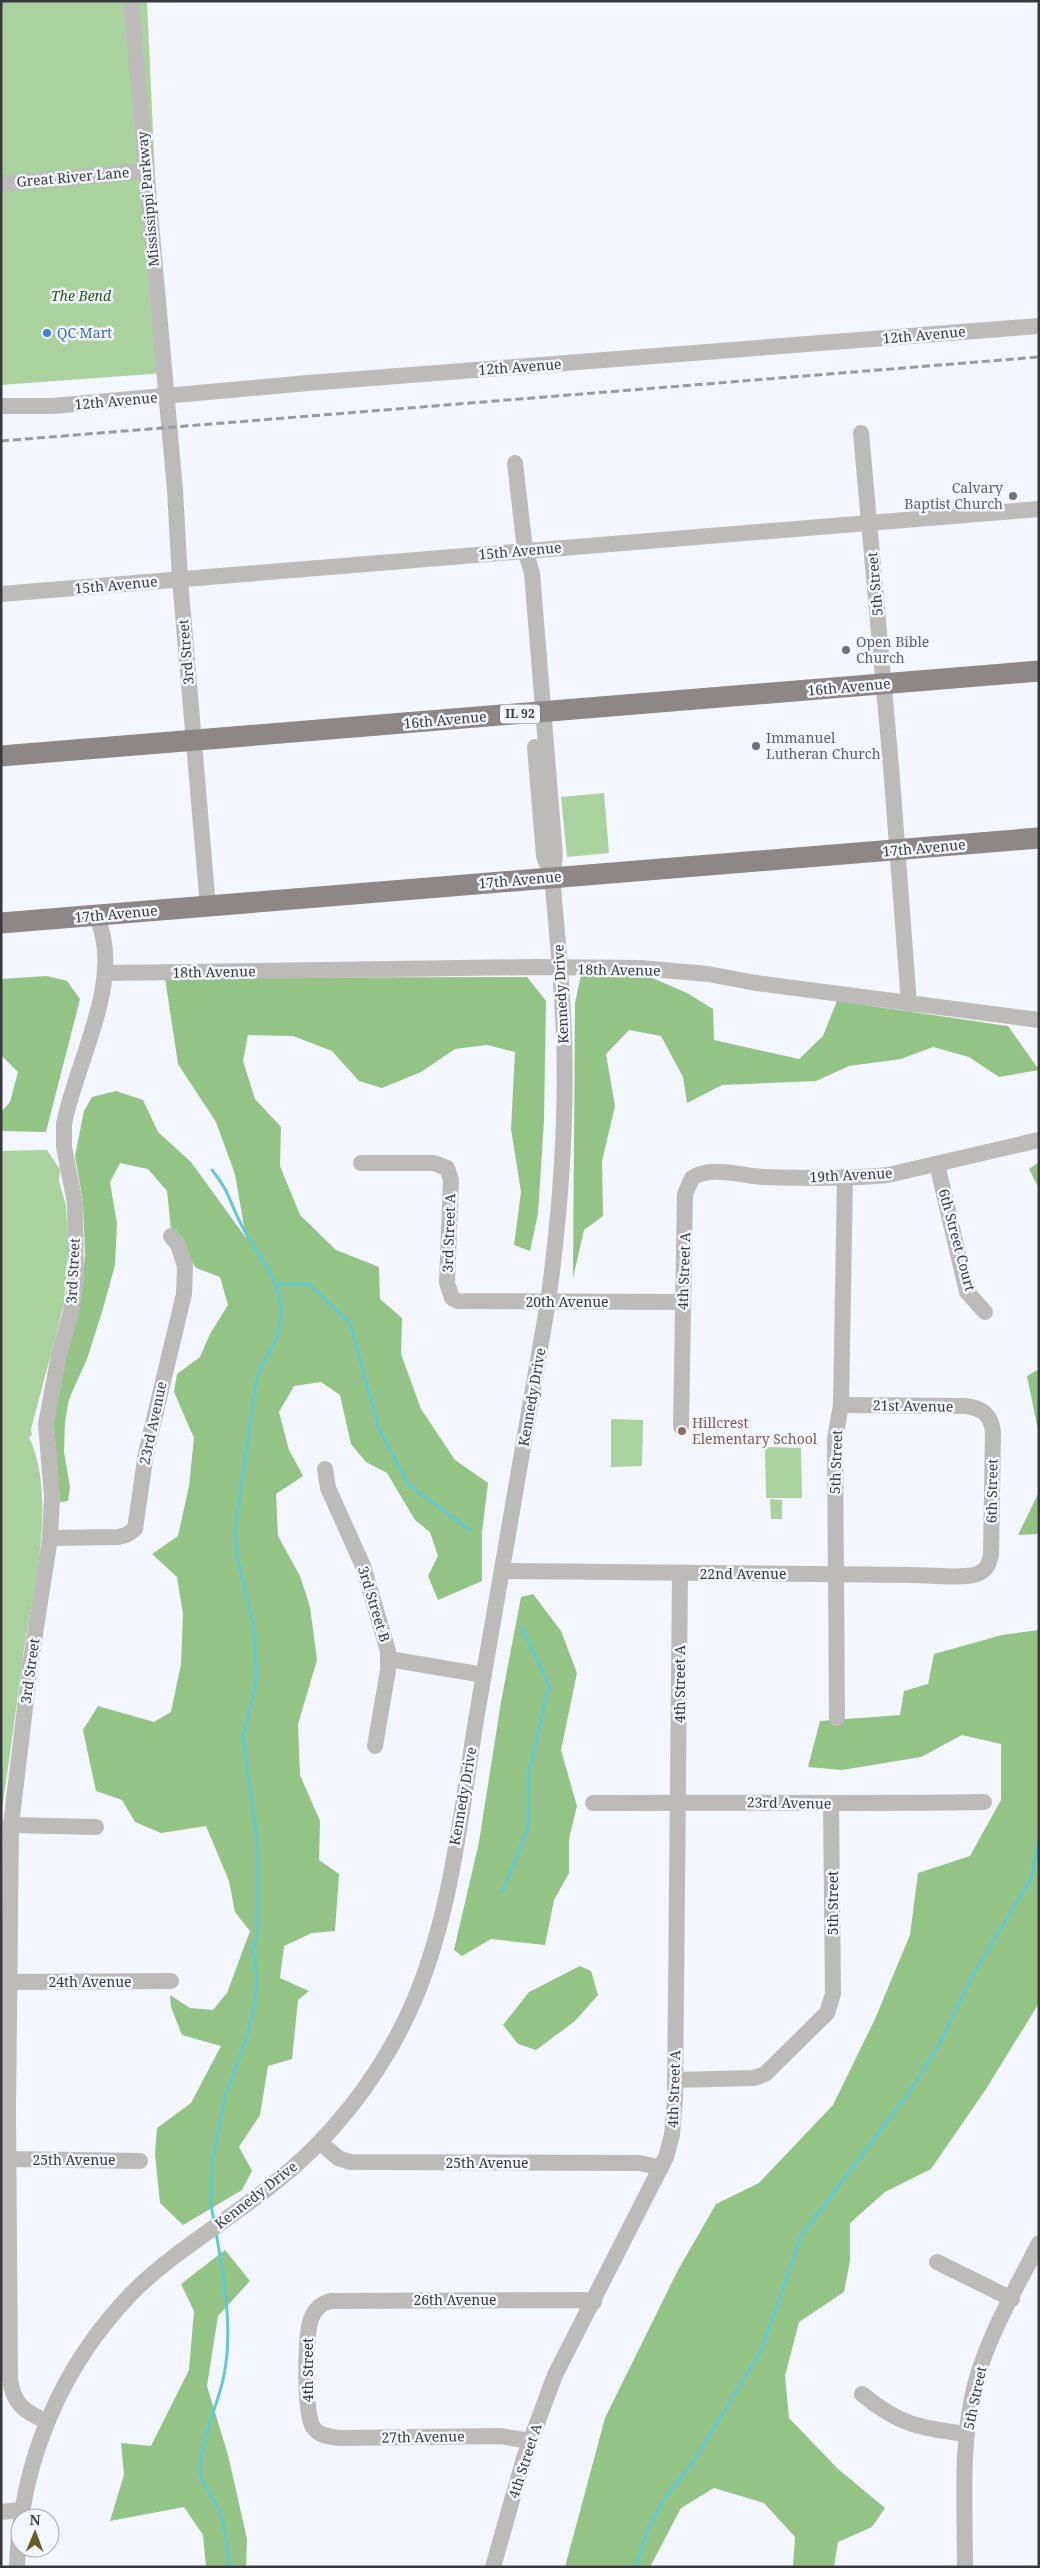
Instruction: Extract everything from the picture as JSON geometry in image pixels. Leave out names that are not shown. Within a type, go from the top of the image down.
[{"type":"main road","name":"16th Avenue","points":[[1,756],[1039,671]]},
{"type":"main road","name":"17th Avenue","points":[[1,923],[1039,838]]},
{"type":"street","name":"Mississippi Parkway","points":[[131,1],[166,396]]},
{"type":"street","name":"Great River Lane","points":[[1,184],[145,171]]},
{"type":"street","name":"12th Avenue","points":[[1,406],[53,406],[308,383],[1039,326]]},
{"type":"street","name":"3rd Street","points":[[166,396],[208,907]]},
{"type":"street","name":"5th Street","points":[[861,433],[898,850],[909,1004]]},
{"type":"street","name":"Kennedy Drive","points":[[21,2508],[27,2480],[46,2421],[66,2380],[87,2347],[136,2289],[182,2251],[274,2184],[320,2142],[363,2091],[398,2036],[428,1964],[444,1904],[548,1302],[555,1249],[562,1148],[564,1038],[560,969],[552,877],[544,856],[532,573],[525,550],[515,463]]},
{"type":"street","name":"15th Avenue","points":[[1,594],[1039,509]]},
{"type":"street","name":"3rd Street","points":[[46,2421],[31,2415],[17,2404],[11,2385],[7,2276],[8,2159],[4,2110],[8,1982],[5,1903],[30,1666],[50,1538],[52,1496],[46,1424],[59,1355],[71,1312],[76,1280],[75,1203],[64,1148],[64,1124],[106,973],[106,942],[96,916]]},
{"type":"street","name":"18th Avenue","points":[[106,973],[536,967],[560,969],[640,968],[708,974],[909,1004],[1039,1020]]},
{"type":"street","name":"19th Avenue","points":[[692,1178],[696,1175],[720,1173],[762,1177],[888,1175],[1039,1140]]},
{"type":"street","name":"3rd Street A","points":[[360,1163],[434,1163],[447,1168],[451,1180],[447,1283],[452,1298]]},
{"type":"street","name":"6th Street Court","points":[[937,1164],[967,1292],[985,1312]]},
{"type":"street","name":"5th Street","points":[[837,1718],[835,1439],[841,1405],[845,1177]]},
{"type":"street","name":"4th Street A","points":[[681,1426],[685,1194],[692,1178]]},
{"type":"street","name":"23rd Avenue","points":[[50,1538],[118,1537],[126,1535],[135,1528],[146,1453],[184,1294],[185,1266],[180,1250],[171,1236]]},
{"type":"street","name":"20th Avenue","points":[[452,1298],[464,1302],[682,1302]]},
{"type":"street","name":"21st Avenue","points":[[841,1405],[965,1406],[984,1411]]},
{"type":"street","name":"6th Street","points":[[982,1572],[987,1567],[991,1555],[993,1432],[992,1422],[984,1411]]},
{"type":"street","name":"3rd Street B","points":[[325,1469],[328,1488],[363,1566],[389,1659],[375,1746]]},
{"type":"street","name":"22nd Avenue","points":[[502,1571],[970,1575],[982,1572]]},
{"type":"street","name":"4th Street A","points":[[493,2567],[530,2441],[555,2375],[661,2168],[672,2135],[675,2080],[679,1802],[680,1573]]},
{"type":"street","points":[[389,1659],[484,1675]]},
{"type":"street","name":"23rd Avenue","points":[[593,1803],[831,1804],[984,1802]]},
{"type":"street","name":"5th Street","points":[[675,2080],[754,2078],[765,2074],[827,2013],[832,2002],[831,1804]]},
{"type":"street","points":[[12,1825],[96,1827]]},
{"type":"street","name":"24th Avenue","points":[[8,1982],[171,1981]]},
{"type":"street","name":"25th Avenue","points":[[320,2142],[338,2158],[350,2162],[640,2163],[661,2168]]},
{"type":"street","name":"25th Avenue","points":[[8,2159],[140,2161]]},
{"type":"street","name":"5th Street","points":[[964,2567],[967,2434],[975,2386],[992,2335],[1039,2243]]},
{"type":"street","points":[[937,2262],[1012,2299]]},
{"type":"street","name":"26th Avenue","points":[[318,2308],[330,2302],[584,2300],[594,2302]]},
{"type":"street","name":"4th Street","points":[[318,2308],[310,2319],[306,2356],[308,2410],[312,2426],[318,2432]]},
{"type":"street","points":[[862,2394],[897,2419],[922,2428],[967,2434]]},
{"type":"street","name":"27th Avenue","points":[[318,2432],[341,2438],[500,2436],[530,2441]]},
{"type":"green space","name":"The Bend","points":[[1,1],[147,1],[164,373],[1,385]]},
{"type":"green space","points":[[604,793],[609,853],[567,857],[561,797]]},
{"type":"green space","points":[[636,971],[687,993],[713,1009],[714,1040],[799,1059],[823,1036],[837,1001],[1008,1026],[1039,1070],[999,1077],[969,1057],[933,1047],[901,1059],[849,1066],[816,1081],[722,1085],[687,1103],[683,1077],[661,1036],[629,1030],[606,1054],[615,1106],[602,1161],[603,1216],[584,1230],[573,1278],[575,1003],[581,975]]},
{"type":"green space","points":[[47,976],[67,981],[80,999],[46,1132],[1,1131],[1,1112],[10,1102],[18,1072],[1,1055],[1,979]]},
{"type":"green space","points":[[527,977],[546,1001],[544,1120],[538,1214],[530,1251],[514,1245],[521,1192],[511,1129],[515,1052],[487,1045],[455,1049],[421,1072],[382,1088],[359,1081],[332,1051],[293,1036],[248,1035],[243,1061],[255,1099],[281,1127],[280,1166],[300,1215],[336,1250],[379,1267],[380,1299],[402,1318],[401,1354],[421,1409],[455,1460],[488,1483],[482,1532],[482,1581],[438,1600],[428,1576],[438,1556],[430,1532],[415,1520],[387,1473],[366,1462],[351,1444],[340,1395],[321,1382],[294,1386],[279,1412],[289,1450],[303,1476],[276,1494],[278,1536],[300,1576],[310,1607],[317,1660],[298,1724],[300,1775],[320,1821],[319,1860],[339,1874],[335,1931],[312,1933],[284,1946],[280,1978],[309,1991],[298,2000],[292,2059],[268,2066],[260,2115],[239,2147],[252,2171],[242,2190],[183,2225],[160,2203],[155,2154],[157,2128],[191,2103],[221,2046],[182,2035],[171,2007],[170,1995],[190,2008],[213,2010],[227,1993],[250,1931],[235,1912],[229,1881],[206,1826],[161,1833],[135,1822],[122,1800],[96,1791],[83,1730],[98,1706],[154,1722],[171,1712],[181,1664],[183,1614],[177,1577],[152,1554],[178,1536],[189,1486],[194,1438],[174,1392],[177,1374],[200,1357],[210,1334],[228,1305],[220,1277],[196,1268],[171,1230],[167,1191],[148,1169],[120,1163],[110,1182],[117,1224],[115,1265],[87,1359],[69,1399],[65,1421],[64,1452],[70,1487],[68,1501],[60,1502],[53,1412],[81,1298],[85,1255],[83,1202],[75,1156],[84,1111],[92,1097],[116,1091],[143,1100],[158,1132],[191,1162],[246,1238],[235,1174],[216,1122],[178,1064],[165,978]]},
{"type":"green space","points":[[47,1150],[60,1169],[59,1182],[66,1205],[68,1249],[64,1305],[31,1429],[32,1435],[29,1437],[37,1462],[42,1488],[40,1546],[1,1815],[1,1151]]},
{"type":"green space","points":[[1039,1162],[1039,1189],[1029,1169]]},
{"type":"green space","points":[[1039,1369],[1039,1435],[1027,1376]]},
{"type":"green space","points":[[611,1419],[643,1420],[642,1466],[611,1467]]},
{"type":"green space","points":[[765,1447],[801,1448],[802,1498],[766,1498]]},
{"type":"green space","points":[[1039,1492],[1039,1534],[1018,1535]]},
{"type":"green space","points":[[770,1499],[782,1500],[782,1519],[771,1519]]},
{"type":"green space","points":[[533,1594],[561,1631],[577,1673],[561,1750],[577,1806],[569,1839],[569,1873],[554,1900],[545,1945],[491,1939],[462,1956],[454,1950],[479,1842],[501,1702],[521,1597]]},
{"type":"green space","points":[[1039,1630],[1039,2003],[986,2089],[931,2169],[885,2192],[850,2223],[850,2261],[844,2292],[799,2322],[785,2376],[789,2418],[838,2469],[885,2508],[872,2527],[838,2542],[834,2567],[793,2567],[795,2537],[764,2503],[714,2488],[681,2508],[650,2567],[565,2567],[605,2418],[678,2270],[716,2204],[759,2183],[833,2105],[875,2019],[910,1935],[918,1873],[970,1856],[1001,1800],[1001,1744],[962,1735],[921,1757],[842,1770],[808,1767],[820,1721],[900,1715],[904,1691],[928,1684],[934,1654],[1002,1635]]},
{"type":"green space","points":[[580,1966],[591,1971],[598,1995],[575,2021],[536,2050],[518,2044],[503,2025],[529,1992]]},
{"type":"green space","points":[[225,2250],[250,2281],[218,2316],[207,2386],[228,2455],[247,2539],[246,2567],[206,2567],[203,2535],[184,2507],[110,2521],[124,2475],[121,2443],[151,2446],[189,2370],[194,2311],[181,2284]]},
{"type":"waterway","points":[[212,1170],[224,1188],[246,1234],[274,1280],[280,1307],[279,1331],[260,1369],[255,1388],[235,1529],[237,1556],[253,1624],[256,1660],[256,1683],[243,1737],[258,1848],[258,1929],[253,1951],[257,1977],[255,2001],[247,2037],[225,2096],[212,2162],[211,2205],[214,2221]]},
{"type":"waterway","points":[[275,1284],[309,1284],[350,1323],[379,1429],[409,1485],[470,1530]]},
{"type":"waterway","points":[[502,1893],[528,1828],[529,1771],[549,1686],[522,1628]]},
{"type":"waterway","points":[[636,2567],[648,2528],[666,2496],[693,2462],[761,2351],[801,2236],[910,2091],[940,2043],[973,1974],[1031,1879],[1039,1840]]},
{"type":"waterway","points":[[216,2232],[227,2306],[228,2343],[223,2380],[206,2436],[200,2469],[202,2480],[217,2505],[221,2517],[226,2538],[229,2567]]},
{"type":"railway","points":[[1,441],[1039,357]]},
{"type":"place","name":"QC Mart","points":[[47,333]]},
{"type":"place","name":"Calvary Baptist Church","points":[[1013,496]]},
{"type":"place","name":"Open Bible Church","points":[[846,650]]},
{"type":"place","name":"Immanuel Lutheran Church","points":[[756,746]]},
{"type":"place","name":"Hillcrest Elementary School","points":[[682,1431]]}]
